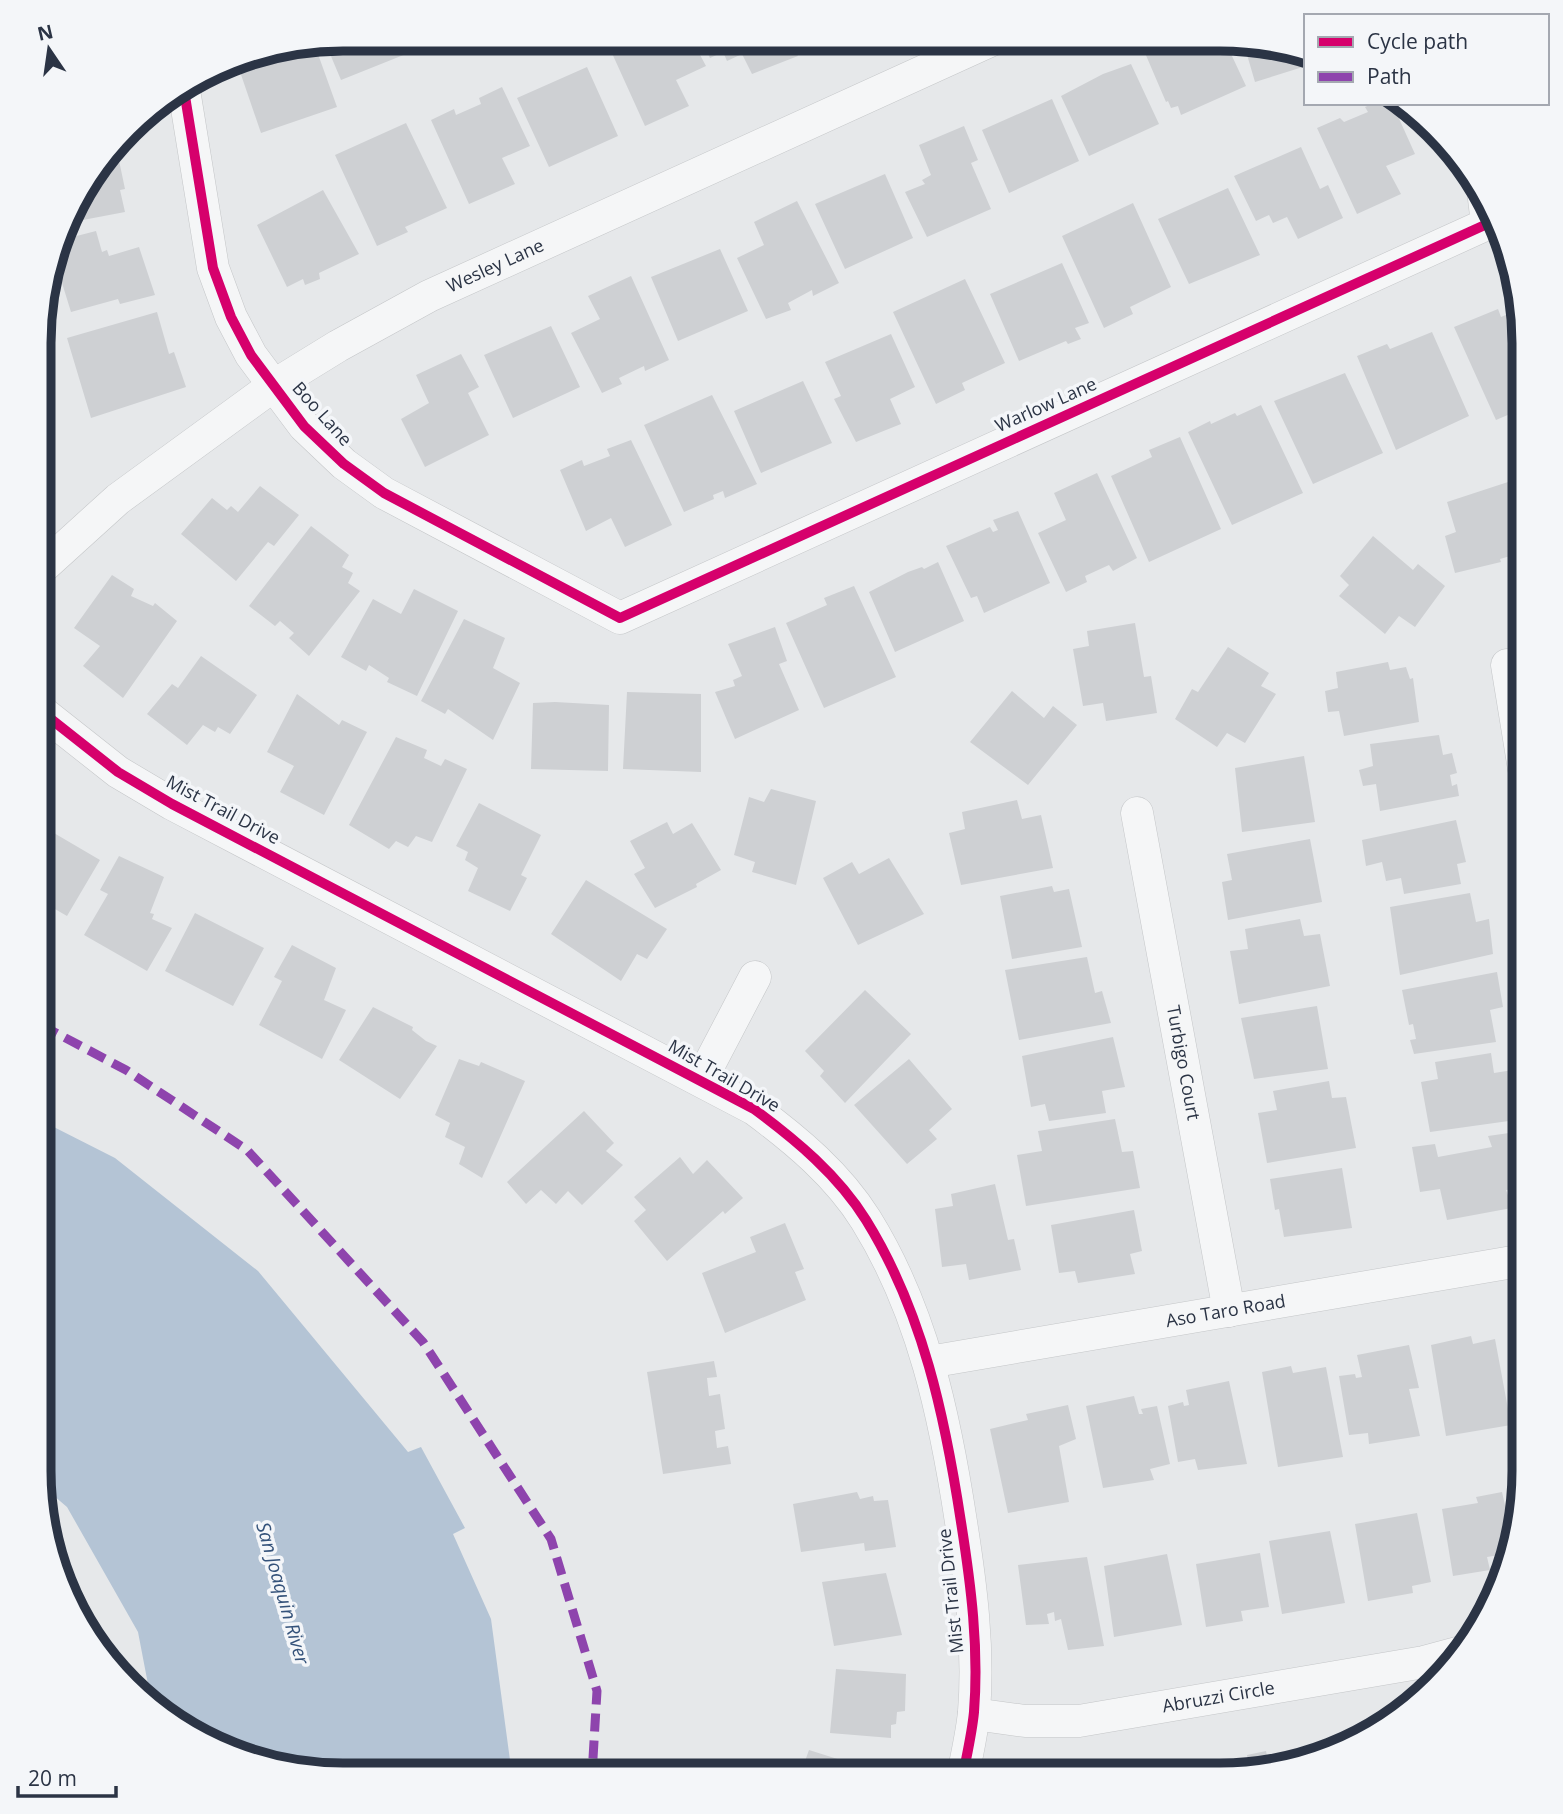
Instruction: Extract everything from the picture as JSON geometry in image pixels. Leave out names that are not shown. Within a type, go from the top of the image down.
[{"type":"street","name":"Wesley Lane","points":[[51,560],[118,499],[273,386],[429,296],[968,51]]},
{"type":"street","name":"Boo Lane","points":[[185,97],[213,268],[231,317],[273,386],[304,426],[344,464],[384,493],[620,618]]},
{"type":"street","name":"Warlow Lane","points":[[620,618],[1487,224]]},
{"type":"street","points":[[1507,665],[1512,696]]},
{"type":"street","name":"Mist Trail Drive","points":[[51,719],[118,772],[172,804],[754,1109],[795,1140],[832,1175],[865,1219],[894,1272],[929,1362],[947,1431],[972,1594],[976,1670],[974,1714],[965,1763]]},
{"type":"street","name":"Turbigo Court","points":[[1137,813],[1229,1311]]},
{"type":"street","points":[[701,1080],[755,976]]},
{"type":"street","name":"Aso Taro Road","points":[[929,1362],[1512,1262]]},
{"type":"street","name":"Abruzzi Circle","points":[[974,1714],[1025,1721],[1079,1721],[1446,1656]]},
{"type":"water","name":"San Joaquin River","points":[[51,1126],[115,1158],[258,1271],[408,1452],[421,1447],[465,1528],[453,1534],[491,1619],[510,1763],[305,1761],[249,1748],[197,1724],[149,1690],[138,1632],[67,1507],[51,1494],[51,1490]]},
{"type":"building","points":[[329,51],[411,52],[341,80]]},
{"type":"building","points":[[611,51],[698,51],[706,66],[676,80],[689,106],[645,126]]},
{"type":"building","points":[[706,51],[796,51],[798,56],[752,74],[742,54],[727,61],[723,52],[710,58]]},
{"type":"building","points":[[1144,51],[1230,51],[1246,86],[1181,115],[1178,106],[1171,108],[1168,101],[1166,102]]},
{"type":"building","points":[[317,52],[337,107],[261,133],[239,70],[286,56]]},
{"type":"building","points":[[1246,52],[1304,63],[1304,67],[1255,82]]},
{"type":"building","points":[[1131,64],[1159,124],[1089,156],[1061,96],[1103,74]]},
{"type":"building","points":[[587,67],[618,136],[549,167],[517,98]]},
{"type":"building","points":[[502,87],[530,146],[502,158],[515,184],[469,204],[431,120],[454,109],[456,115],[481,104],[479,98]]},
{"type":"building","points":[[1052,99],[1079,161],[1009,193],[982,130]]},
{"type":"building","points":[[1389,105],[1395,109],[1415,154],[1386,166],[1401,194],[1357,214],[1317,128],[1340,118],[1344,122],[1368,112],[1365,107]]},
{"type":"building","points":[[406,123],[447,208],[405,227],[408,232],[377,246],[335,155]]},
{"type":"building","points":[[964,126],[978,160],[971,163],[991,209],[927,237],[905,192],[925,184],[922,180],[931,175],[919,145]]},
{"type":"building","points":[[1301,147],[1320,189],[1328,185],[1343,218],[1298,239],[1287,217],[1273,223],[1269,215],[1256,221],[1234,176]]},
{"type":"building","points":[[118,156],[125,189],[120,190],[125,212],[78,221],[90,197]]},
{"type":"building","points":[[885,174],[913,238],[845,269],[815,204]]},
{"type":"building","points":[[1228,188],[1260,255],[1189,284],[1158,219]]},
{"type":"building","points":[[323,190],[359,254],[319,273],[320,279],[305,285],[303,279],[287,287],[257,225]]},
{"type":"building","points":[[797,201],[839,283],[813,296],[812,290],[788,303],[791,310],[766,319],[737,258],[764,245],[754,222]]},
{"type":"building","points":[[1133,203],[1171,287],[1130,307],[1133,314],[1104,328],[1062,236]]},
{"type":"building","points":[[96,231],[102,252],[107,250],[109,256],[139,247],[155,295],[120,304],[118,299],[71,312],[59,274],[70,238]]},
{"type":"building","points":[[720,249],[748,311],[678,341],[651,277]]},
{"type":"building","points":[[1062,263],[1089,323],[1075,328],[1081,339],[1068,344],[1066,341],[1019,361],[990,294]]},
{"type":"building","points":[[631,276],[669,360],[645,371],[644,366],[619,378],[622,384],[602,393],[571,333],[600,319],[588,296]]},
{"type":"building","points":[[965,279],[1005,363],[962,383],[965,390],[936,404],[893,312]]},
{"type":"building","points":[[1498,309],[1501,317],[1511,313],[1512,413],[1496,420],[1454,327]]},
{"type":"building","points":[[157,312],[169,354],[174,352],[186,387],[91,418],[67,338]]},
{"type":"building","points":[[551,326],[580,387],[513,418],[484,355]]},
{"type":"building","points":[[1432,332],[1469,416],[1396,450],[1357,356],[1387,344],[1390,349]]},
{"type":"building","points":[[891,334],[915,387],[890,399],[901,424],[856,442],[834,399],[841,396],[825,362]]},
{"type":"building","points":[[461,354],[479,387],[468,393],[489,435],[425,467],[401,419],[429,403],[416,375]]},
{"type":"building","points":[[1345,373],[1383,453],[1313,484],[1274,401]]},
{"type":"building","points":[[803,381],[832,443],[761,473],[734,411]]},
{"type":"building","points":[[712,395],[757,484],[725,498],[723,491],[713,495],[714,499],[684,512],[644,425]]},
{"type":"building","points":[[1261,405],[1303,493],[1232,525],[1188,432],[1210,421],[1211,424],[1235,413],[1237,416]]},
{"type":"building","points":[[1180,437],[1221,529],[1149,562],[1111,476],[1152,457],[1149,450]]},
{"type":"building","points":[[631,440],[672,525],[625,547],[611,518],[586,531],[560,470],[582,460],[584,466],[610,456],[607,449]]},
{"type":"building","points":[[1097,473],[1137,558],[1113,571],[1109,565],[1085,576],[1087,582],[1066,592],[1038,533],[1066,520],[1054,493]]},
{"type":"building","points":[[1508,482],[1512,494],[1512,556],[1500,559],[1501,562],[1455,573],[1445,536],[1456,532],[1447,502]]},
{"type":"building","points":[[260,486],[299,515],[274,546],[268,542],[236,581],[181,534],[212,498],[227,510],[231,506],[238,512]]},
{"type":"building","points":[[1018,511],[1050,583],[984,613],[977,596],[971,598],[946,546],[990,527],[993,532],[998,530],[993,520]]},
{"type":"building","points":[[311,526],[349,555],[342,567],[353,573],[348,583],[360,591],[309,656],[289,638],[294,633],[280,621],[275,626],[249,606]]},
{"type":"building","points":[[1373,536],[1413,570],[1418,564],[1445,586],[1415,627],[1399,616],[1385,634],[1339,596],[1349,585],[1340,576]]},
{"type":"building","points":[[938,562],[964,621],[895,652],[869,592],[908,572],[922,567],[924,569]]},
{"type":"building","points":[[112,575],[134,589],[131,596],[153,606],[155,603],[177,621],[123,698],[83,666],[100,646],[74,628]]},
{"type":"building","points":[[854,586],[896,677],[824,708],[786,623],[827,605],[824,598]]},
{"type":"building","points":[[414,589],[458,611],[417,696],[387,682],[389,678],[369,665],[366,671],[341,657],[373,599],[401,614]]},
{"type":"building","points":[[464,619],[505,638],[493,668],[520,683],[493,740],[448,709],[445,714],[421,701]]},
{"type":"building","points":[[1135,623],[1144,677],[1151,676],[1157,713],[1106,721],[1103,703],[1083,706],[1073,649],[1089,646],[1087,631]]},
{"type":"building","points":[[775,627],[787,661],[779,664],[799,710],[735,739],[715,692],[735,686],[733,680],[742,676],[728,644]]},
{"type":"building","points":[[1228,647],[1269,673],[1261,686],[1276,694],[1245,743],[1227,733],[1217,747],[1175,719],[1192,689],[1198,692]]},
{"type":"building","points":[[201,656],[257,695],[230,734],[218,727],[215,732],[203,725],[187,745],[147,714],[172,684],[178,688]]},
{"type":"building","points":[[1388,662],[1390,670],[1406,667],[1410,679],[1413,678],[1419,722],[1344,736],[1339,711],[1328,712],[1325,691],[1338,688],[1336,672]]},
{"type":"building","points":[[1012,691],[1044,718],[1053,706],[1077,725],[1028,785],[970,742]]},
{"type":"building","points":[[627,692],[701,694],[701,772],[623,769]]},
{"type":"building","points":[[297,694],[339,725],[342,720],[367,732],[324,815],[280,792],[294,766],[267,752]]},
{"type":"building","points":[[533,703],[609,705],[608,771],[531,769]]},
{"type":"building","points":[[1439,735],[1443,755],[1452,753],[1457,773],[1450,775],[1452,786],[1457,784],[1459,796],[1380,811],[1376,784],[1363,786],[1359,770],[1373,766],[1370,744]]},
{"type":"building","points":[[396,737],[427,750],[424,758],[441,766],[445,759],[467,769],[432,842],[416,836],[408,847],[396,841],[389,849],[349,825]]},
{"type":"building","points":[[1304,756],[1315,822],[1242,832],[1235,768]]},
{"type":"building","points":[[771,789],[816,801],[796,885],[752,872],[755,862],[734,855],[749,797],[764,802]]},
{"type":"building","points":[[1017,800],[1022,819],[1041,815],[1053,868],[961,885],[949,833],[965,829],[962,812]]},
{"type":"building","points":[[479,803],[541,835],[521,875],[527,878],[510,911],[468,891],[478,868],[465,860],[468,852],[456,846]]},
{"type":"building","points":[[1456,820],[1466,862],[1457,864],[1461,884],[1404,894],[1401,878],[1386,881],[1382,862],[1366,866],[1362,840]]},
{"type":"building","points":[[667,822],[673,834],[692,823],[721,870],[696,884],[697,887],[655,908],[634,874],[645,868],[630,841]]},
{"type":"building","points":[[51,831],[100,860],[67,916],[51,907]]},
{"type":"building","points":[[1310,839],[1322,902],[1228,920],[1222,882],[1232,880],[1227,854]]},
{"type":"building","points":[[119,856],[164,877],[150,913],[154,914],[152,919],[172,928],[147,971],[84,935],[108,894],[100,890]]},
{"type":"building","points":[[889,858],[924,914],[858,945],[823,878],[852,862],[859,874]]},
{"type":"building","points":[[586,880],[667,929],[647,959],[637,954],[621,981],[551,934]]},
{"type":"building","points":[[1052,886],[1054,892],[1069,889],[1082,947],[1012,959],[1000,896]]},
{"type":"building","points":[[1470,893],[1476,922],[1489,919],[1493,954],[1400,975],[1390,907]]},
{"type":"building","points":[[195,913],[264,948],[233,1006],[165,971]]},
{"type":"building","points":[[1300,919],[1304,936],[1320,934],[1330,986],[1239,1004],[1230,951],[1248,949],[1245,929]]},
{"type":"building","points":[[292,945],[336,968],[324,1000],[346,1010],[322,1059],[259,1025],[282,981],[274,977]]},
{"type":"building","points":[[1087,957],[1095,993],[1102,991],[1111,1023],[1019,1040],[1005,970]]},
{"type":"building","points":[[1497,972],[1503,1007],[1490,1010],[1496,1042],[1414,1054],[1410,1040],[1416,1039],[1413,1024],[1409,1025],[1402,990]]},
{"type":"building","points":[[865,990],[911,1034],[845,1103],[820,1076],[824,1071],[805,1051]]},
{"type":"building","points":[[1317,1006],[1328,1069],[1254,1079],[1241,1018]]},
{"type":"building","points":[[373,1007],[413,1027],[412,1030],[437,1046],[400,1099],[339,1060]]},
{"type":"building","points":[[1113,1037],[1125,1087],[1102,1091],[1106,1113],[1049,1121],[1045,1104],[1031,1107],[1022,1056]]},
{"type":"building","points":[[1491,1053],[1494,1073],[1512,1070],[1512,1121],[1430,1132],[1421,1082],[1438,1079],[1435,1062]]},
{"type":"building","points":[[459,1059],[479,1066],[481,1062],[525,1081],[482,1178],[459,1164],[465,1147],[445,1137],[450,1123],[435,1115]]},
{"type":"building","points":[[909,1059],[952,1109],[929,1130],[937,1139],[907,1164],[854,1105]]},
{"type":"building","points":[[1329,1081],[1332,1098],[1346,1097],[1356,1148],[1267,1163],[1258,1113],[1277,1110],[1273,1091]]},
{"type":"building","points":[[584,1111],[614,1143],[606,1151],[623,1165],[582,1205],[568,1191],[556,1204],[541,1190],[526,1204],[507,1182]]},
{"type":"building","points":[[1115,1119],[1122,1152],[1133,1151],[1140,1188],[1026,1206],[1017,1155],[1042,1151],[1038,1131]]},
{"type":"building","points":[[1512,1133],[1512,1189],[1506,1190],[1509,1198],[1512,1198],[1512,1208],[1447,1220],[1440,1189],[1420,1192],[1412,1147],[1435,1144],[1438,1157],[1492,1147],[1488,1136]]},
{"type":"building","points":[[680,1157],[693,1174],[707,1160],[743,1198],[725,1214],[723,1211],[667,1261],[634,1221],[646,1210],[634,1197]]},
{"type":"building","points":[[1342,1168],[1352,1228],[1284,1237],[1279,1209],[1275,1210],[1270,1179]]},
{"type":"building","points":[[995,1184],[1008,1240],[1014,1239],[1021,1270],[969,1280],[966,1264],[942,1267],[935,1209],[953,1206],[951,1194]]},
{"type":"building","points":[[1134,1210],[1142,1251],[1130,1254],[1135,1274],[1078,1283],[1075,1271],[1059,1273],[1051,1225]]},
{"type":"building","points":[[785,1223],[804,1269],[795,1272],[806,1300],[725,1333],[702,1273],[756,1252],[750,1237]]},
{"type":"building","points":[[1471,1336],[1473,1344],[1495,1339],[1511,1425],[1446,1436],[1431,1345]]},
{"type":"building","points":[[1409,1345],[1419,1388],[1409,1389],[1420,1436],[1369,1444],[1368,1433],[1349,1435],[1339,1376],[1355,1374],[1356,1378],[1362,1377],[1357,1355]]},
{"type":"building","points":[[714,1361],[717,1377],[707,1378],[709,1396],[720,1394],[725,1429],[715,1431],[717,1448],[728,1446],[731,1464],[663,1474],[647,1372]]},
{"type":"building","points":[[1291,1366],[1293,1373],[1326,1367],[1343,1457],[1278,1467],[1262,1372]]},
{"type":"building","points":[[1229,1381],[1247,1464],[1198,1470],[1195,1459],[1178,1462],[1168,1406],[1183,1402],[1184,1406],[1189,1405],[1186,1390]]},
{"type":"building","points":[[1134,1396],[1139,1414],[1143,1414],[1141,1409],[1157,1406],[1170,1464],[1150,1469],[1154,1480],[1103,1488],[1086,1406]]},
{"type":"building","points":[[1068,1405],[1076,1439],[1059,1446],[1069,1502],[1008,1513],[990,1429],[1028,1420],[1026,1414]]},
{"type":"building","points":[[857,1492],[860,1499],[873,1496],[874,1501],[888,1500],[896,1547],[865,1551],[864,1543],[801,1552],[793,1504]]},
{"type":"building","points":[[1502,1492],[1508,1520],[1500,1555],[1487,1557],[1490,1570],[1453,1576],[1442,1509],[1478,1503],[1476,1497]]},
{"type":"building","points":[[1417,1513],[1431,1582],[1412,1586],[1413,1593],[1368,1601],[1355,1524]]},
{"type":"building","points":[[1330,1531],[1345,1603],[1282,1614],[1269,1541]]},
{"type":"building","points":[[1260,1553],[1269,1607],[1241,1611],[1243,1621],[1206,1627],[1196,1564]]},
{"type":"building","points":[[1167,1554],[1182,1625],[1114,1637],[1104,1566]]},
{"type":"building","points":[[1087,1557],[1104,1646],[1068,1650],[1061,1619],[1055,1621],[1054,1612],[1047,1614],[1049,1624],[1026,1625],[1018,1565]]},
{"type":"building","points":[[886,1573],[902,1635],[834,1646],[822,1582]]},
{"type":"building","points":[[836,1669],[906,1674],[905,1711],[897,1712],[896,1724],[891,1725],[891,1738],[830,1733]]},
{"type":"building","points":[[809,1750],[850,1763],[804,1763]]},
{"type":"building","points":[[1266,1751],[1268,1759],[1240,1763],[1248,1761],[1247,1755]]},
{"type":"marked path","points":[[51,1030],[126,1070],[247,1150],[423,1342],[551,1539],[597,1691],[593,1763]]},
{"type":"cycle path","points":[[185,97],[213,268],[231,317],[251,355],[304,426],[344,464],[384,493],[620,618],[1487,224]]},
{"type":"cycle path","points":[[51,719],[118,772],[172,804],[754,1109],[801,1146],[843,1188],[866,1220],[903,1291],[917,1328],[939,1405],[955,1483],[975,1640],[974,1712],[965,1763]]}]
